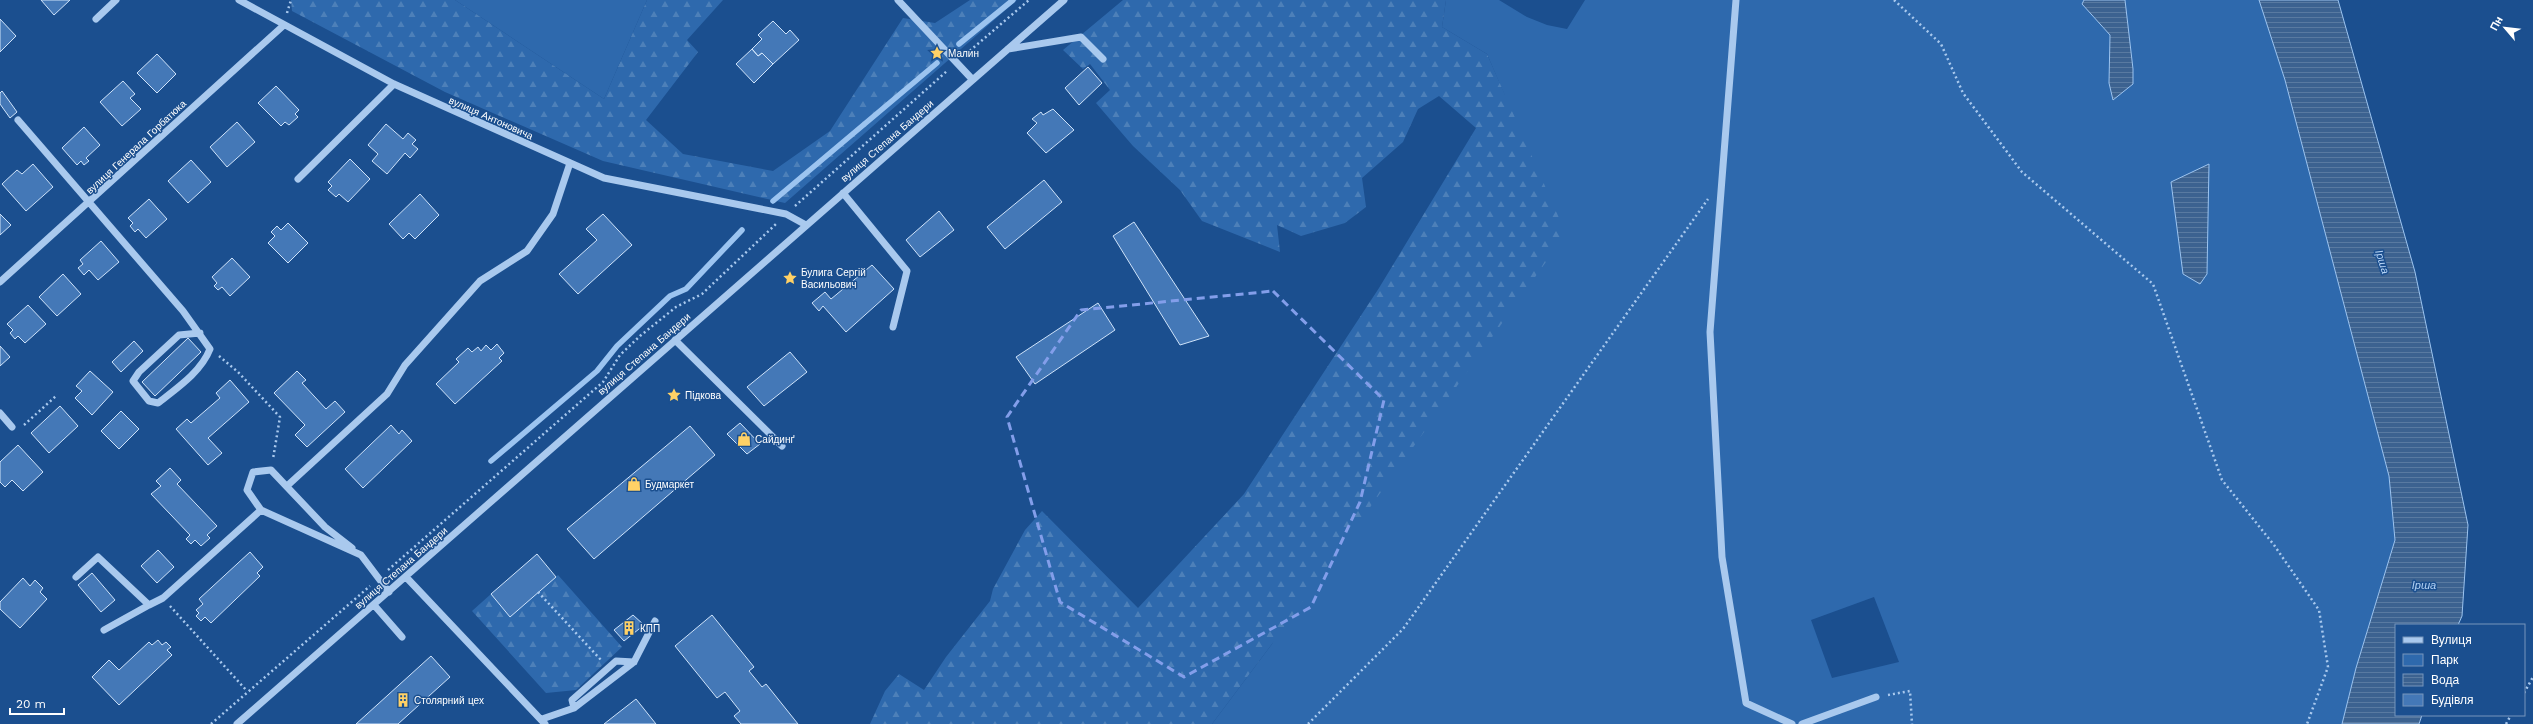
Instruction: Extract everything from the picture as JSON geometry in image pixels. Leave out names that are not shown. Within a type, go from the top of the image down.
[{"type":"street","points":[[96,19],[116,0]]},
{"type":"street","name":"вулиця Антоновича","points":[[239,0],[394,84],[604,178],[786,214],[806,225]]},
{"type":"street","points":[[898,0],[972,79]]},
{"type":"street","name":"вулиця Степана Бандери","points":[[237,724],[390,592],[972,79],[1064,0]]},
{"type":"street","points":[[1736,0],[1710,332],[1722,557],[1746,703],[1792,724]]},
{"type":"street","name":"вулиця Генерала Горбатюка","points":[[0,282],[90,203],[284,25]]},
{"type":"street","points":[[1008,48],[1081,37],[1103,59]]},
{"type":"street","points":[[298,179],[394,84]]},
{"type":"street","points":[[18,120],[200,333],[210,349],[206,360],[158,403],[149,401],[133,381],[139,372],[179,335],[200,333]]},
{"type":"street","points":[[287,486],[387,394],[405,365],[480,281],[527,251],[553,214],[570,163]]},
{"type":"street","points":[[843,193],[907,271],[893,327]]},
{"type":"street","points":[[675,340],[782,446]]},
{"type":"street","points":[[0,413],[12,427]]},
{"type":"street","points":[[361,555],[261,510],[247,490],[253,472],[271,470],[325,527],[361,555],[390,592]]},
{"type":"street","points":[[104,630],[163,598],[261,510]]},
{"type":"street","points":[[76,577],[98,557],[149,605]]},
{"type":"street","points":[[406,577],[543,722],[574,708],[634,662],[655,620]]},
{"type":"street","points":[[374,605],[402,637]]},
{"type":"street","points":[[574,708],[572,700],[616,661],[634,662]]},
{"type":"street","points":[[1802,724],[1876,697]]},
{"type":"path","points":[[210,724],[603,382],[620,355],[640,336],[676,307],[702,294],[786,214],[1029,0]]},
{"type":"path","points":[[1894,0],[1941,44],[1963,93],[2022,172],[2153,284],[2222,480],[2274,545],[2319,610],[2328,667],[2307,724]]},
{"type":"path","points":[[1308,724],[1403,629],[1696,216]]},
{"type":"path","points":[[210,349],[238,372],[280,417],[271,470]]},
{"type":"path","points":[[12,427],[20,429],[56,396]]},
{"type":"path","points":[[538,592],[604,663]]},
{"type":"path","points":[[163,598],[247,691]]},
{"type":"path","points":[[2525,691],[2533,677]]},
{"type":"path","points":[[1876,697],[1910,692],[1912,724]]},
{"type":"highlighted area","points":[[1273,291],[1384,400],[1360,502],[1311,607],[1184,677],[1060,602],[1007,417],[1081,310]]},
{"type":"green space","points":[[291,0],[455,0],[604,99],[647,0],[723,0],[687,40],[698,52],[646,120],[683,154],[773,171],[830,131],[903,18],[935,23],[970,0],[1017,0],[785,203],[603,161],[445,92],[292,11]]},
{"type":"green space","points":[[455,0],[647,0],[604,99]]},
{"type":"green space","points":[[1123,0],[1446,0],[1442,27],[1487,54],[1566,234],[1272,644],[1212,724],[870,724],[885,691],[899,674],[924,690],[946,657],[990,601],[993,589],[1025,530],[1042,511],[1138,608],[1244,494],[1379,288],[1476,128],[1439,96],[1418,109],[1403,142],[1362,178],[1366,207],[1345,223],[1301,236],[1277,225],[1280,252],[1202,221],[1180,190],[1133,146],[1096,103],[1110,90],[1090,64],[1083,69],[1063,50]]},
{"type":"green space","points":[[1446,0],[1499,0],[1527,17],[1547,25],[1567,29],[1585,0],[2084,0],[2082,4],[2110,35],[2109,83],[2133,69],[2125,0],[2259,0],[2285,80],[2389,476],[2395,540],[2356,668],[2342,724],[1212,724],[1272,644],[1505,96],[1487,54],[1442,27]],"holes":[[[1874,597],[1899,662],[1832,678],[1811,620]]]},
{"type":"green space","points":[[558,575],[622,647],[576,690],[546,693],[472,611],[491,594],[510,616]]},
{"type":"water","points":[[2084,0],[2125,0],[2133,69],[2133,84],[2113,100],[2109,83],[2110,35],[2082,4]]},
{"type":"water","name":"Ірша","points":[[2259,0],[2338,0],[2415,272],[2468,525],[2462,616],[2458,624],[2395,624],[2395,716],[2422,716],[2419,724],[2342,724],[2356,668],[2395,540],[2389,476],[2285,80]]},
{"type":"water","points":[[2209,164],[2207,274],[2200,284],[2183,274],[2171,182]]},
{"type":"building","points":[[41,0],[70,0],[54,15]]},
{"type":"building","points":[[0,19],[16,36],[0,52]]},
{"type":"building","points":[[773,21],[786,34],[790,30],[799,40],[773,64],[762,53],[758,56],[752,49],[762,39],[758,35]]},
{"type":"building","points":[[752,49],[758,56],[762,53],[773,64],[754,83],[736,64]]},
{"type":"building","points":[[157,54],[176,74],[157,93],[137,73]]},
{"type":"building","points":[[1088,67],[1102,83],[1079,105],[1065,88]]},
{"type":"building","points":[[123,81],[135,94],[130,98],[141,109],[122,126],[100,102]]},
{"type":"building","points":[[276,86],[299,110],[295,114],[298,117],[289,125],[285,122],[281,126],[258,103]]},
{"type":"building","points":[[2,91],[17,112],[10,118],[0,104],[0,93]]},
{"type":"building","points":[[1053,109],[1074,130],[1046,153],[1027,133],[1037,123],[1032,119],[1041,112],[1043,115]]},
{"type":"building","points":[[237,122],[255,142],[227,167],[210,147]]},
{"type":"building","points":[[386,124],[403,139],[408,133],[416,140],[412,144],[418,149],[410,158],[405,153],[387,174],[372,161],[378,154],[368,145]]},
{"type":"building","points":[[84,127],[100,145],[86,158],[89,161],[84,165],[81,161],[77,165],[62,148]]},
{"type":"building","points":[[350,159],[370,179],[348,202],[339,194],[336,197],[328,190],[332,186],[328,182]]},
{"type":"building","points":[[191,160],[211,182],[188,203],[168,181]]},
{"type":"building","points":[[33,164],[53,187],[26,211],[2,184],[17,170],[22,174]]},
{"type":"building","points":[[1044,180],[1062,202],[1005,249],[987,227]]},
{"type":"building","points":[[420,194],[439,215],[415,239],[409,233],[403,239],[389,224]]},
{"type":"building","points":[[149,199],[167,219],[146,238],[138,229],[135,232],[130,226],[133,223],[128,218]]},
{"type":"building","points":[[939,211],[954,230],[920,257],[906,240]]},
{"type":"building","points":[[0,214],[11,225],[0,235]]},
{"type":"building","points":[[603,214],[632,245],[578,294],[559,274],[597,240],[586,229]]},
{"type":"building","points":[[1134,222],[1209,336],[1180,345],[1113,236]]},
{"type":"building","points":[[288,223],[308,243],[288,263],[268,243],[275,236],[271,232],[277,226],[281,230]]},
{"type":"building","points":[[101,241],[119,262],[98,280],[89,270],[84,275],[78,268],[83,264],[80,260]]},
{"type":"building","points":[[232,258],[250,277],[230,296],[222,287],[218,290],[214,286],[217,283],[212,277]]},
{"type":"building","points":[[872,265],[894,289],[846,332],[823,306],[819,311],[812,303],[825,292],[831,299]]},
{"type":"building","points":[[63,274],[81,294],[57,316],[39,297]]},
{"type":"building","points":[[1098,303],[1115,330],[1035,384],[1016,357]]},
{"type":"building","points":[[28,305],[46,324],[25,343],[18,336],[15,339],[10,333],[13,330],[7,324]]},
{"type":"building","points":[[188,338],[201,352],[155,396],[142,382]]},
{"type":"building","points":[[134,341],[143,351],[121,372],[112,362]]},
{"type":"building","points":[[497,344],[504,353],[499,358],[502,361],[455,404],[436,384],[459,362],[456,359],[468,348],[472,352],[478,347],[481,351],[486,345],[491,350]]},
{"type":"building","points":[[0,346],[10,357],[0,366]]},
{"type":"building","points":[[790,352],[807,372],[764,406],[747,387]]},
{"type":"building","points":[[90,371],[113,392],[92,415],[75,398],[82,391],[76,386]]},
{"type":"building","points":[[297,371],[306,380],[302,383],[326,409],[335,401],[345,412],[307,447],[295,435],[305,425],[274,393]]},
{"type":"building","points":[[230,380],[249,402],[208,438],[222,453],[208,465],[176,429],[187,419],[191,423],[220,398],[216,393]]},
{"type":"building","points":[[60,406],[78,426],[49,453],[31,433]]},
{"type":"building","points":[[121,411],[139,429],[119,449],[101,431]]},
{"type":"building","name":"Сайдинґ","points":[[740,423],[760,444],[747,454],[727,434]]},
{"type":"building","points":[[391,425],[399,434],[402,430],[412,441],[363,488],[345,469]]},
{"type":"building","points":[[690,426],[715,455],[594,559],[567,529]]},
{"type":"building","points":[[18,445],[43,472],[23,491],[12,480],[5,487],[0,482],[0,462]]},
{"type":"building","points":[[170,468],[181,480],[177,484],[217,526],[207,535],[210,538],[201,546],[195,540],[191,544],[186,539],[190,535],[151,494],[161,486],[156,481]]},
{"type":"building","points":[[158,550],[174,567],[157,583],[141,566]]},
{"type":"building","points":[[250,552],[263,567],[257,573],[260,576],[211,623],[205,617],[201,621],[196,616],[199,613],[196,610],[203,604],[199,599]]},
{"type":"building","points":[[537,554],[556,577],[510,617],[491,594]]},
{"type":"building","points":[[92,573],[115,600],[101,612],[78,585]]},
{"type":"building","points":[[23,578],[30,586],[35,580],[43,588],[40,592],[47,599],[20,628],[0,609],[0,602]]},
{"type":"building","name":"КПП","points":[[633,615],[644,625],[624,641],[614,630]]},
{"type":"building","points":[[712,615],[754,667],[749,671],[762,687],[766,684],[798,724],[741,724],[734,716],[740,711],[725,692],[717,698],[675,646]]},
{"type":"building","points":[[158,640],[162,645],[166,642],[171,647],[167,650],[172,655],[119,705],[92,677],[109,660],[119,670],[149,642],[152,645]]},
{"type":"building","name":"Столярний цех","points":[[431,656],[450,677],[398,724],[356,724]]},
{"type":"building","points":[[636,699],[656,724],[604,724],[618,713]]},
{"type":"waterway","points":[[959,44],[1013,0]]},
{"type":"waterway","points":[[773,201],[937,63]]},
{"type":"waterway","points":[[491,461],[597,371],[617,346],[670,296],[686,289],[742,230]]},
{"type":"place","name":"Малин","points":[[937,53]]},
{"type":"place","name":"Булига Сергій Васильович","points":[[790,278]]},
{"type":"place","name":"Підкова","points":[[674,395]]},
{"type":"place","name":"Сайдинґ","points":[[744,439]]},
{"type":"place","name":"Будмаркет","points":[[634,484]]},
{"type":"place","name":"КПП","points":[[629,628]]},
{"type":"place","name":"Столярний цех","points":[[403,700]]}]
